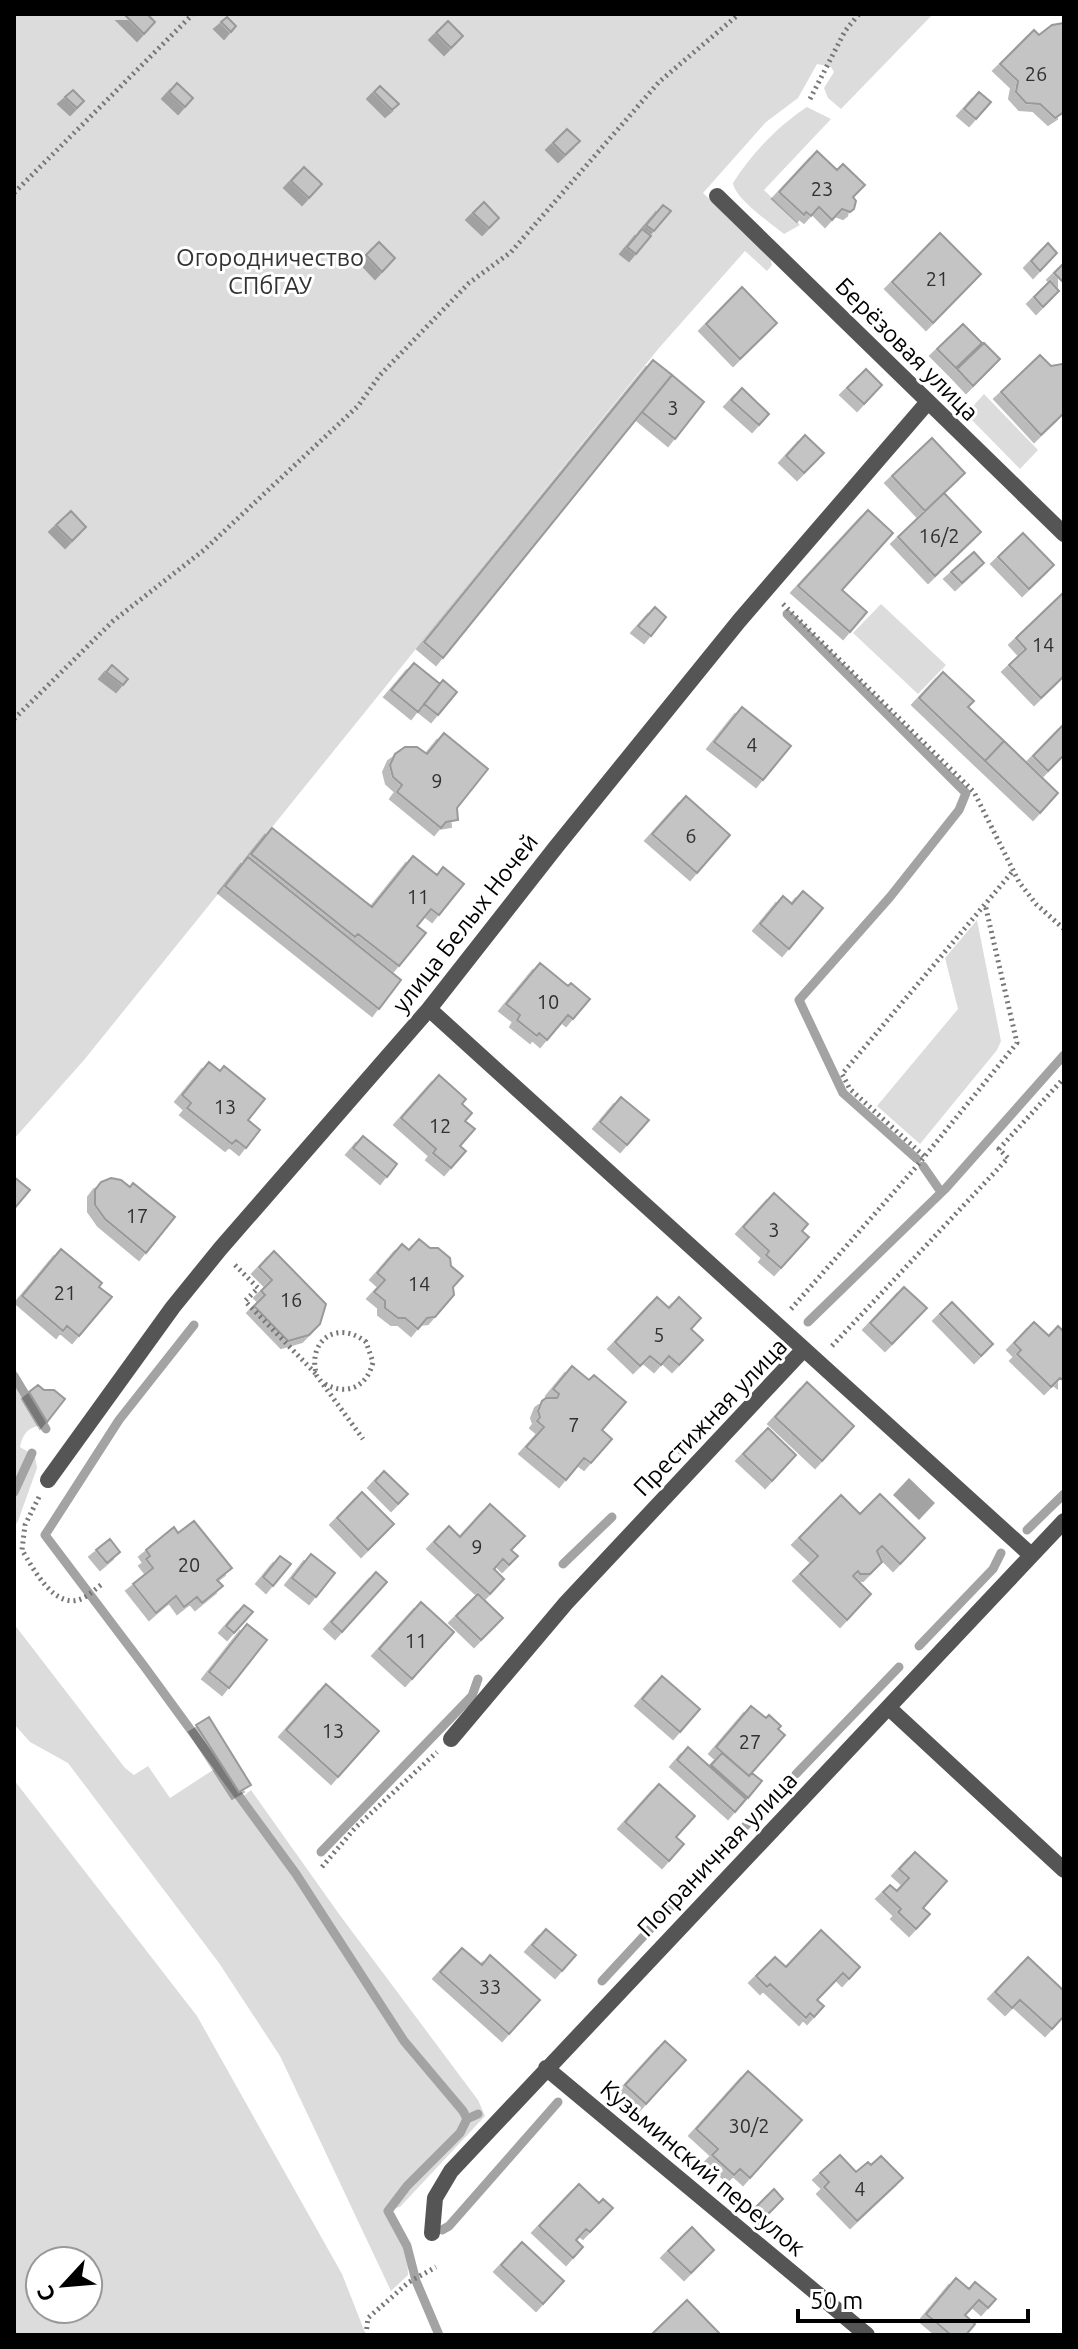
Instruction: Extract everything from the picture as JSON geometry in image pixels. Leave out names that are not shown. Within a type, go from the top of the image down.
[{"type":"street","name":"Берёзовая улица","points":[[717,196],[1064,534]]},
{"type":"street","name":"улица Белых Ночей","points":[[48,1480],[192,1284],[429,1009],[556,847],[768,589],[927,403]]},
{"type":"street","points":[[429,1009],[1031,1555]]},
{"type":"street","name":"Престижная улица","points":[[451,1739],[566,1603],[804,1349]]},
{"type":"street","name":"Пограничная улица","points":[[432,2233],[435,2198],[451,2171],[1064,1521]]},
{"type":"street","points":[[889,1708],[1064,1870]]},
{"type":"street","name":"Кузьминский переулок","points":[[546,2068],[867,2335]]},
{"type":"path","points":[[14,193],[193,14]]},
{"type":"path","points":[[14,719],[113,621],[204,550],[358,406],[380,375],[469,283],[511,252],[659,82],[739,14]]},
{"type":"path","points":[[810,99],[845,31],[859,14]]},
{"type":"path","points":[[768,589],[974,792],[1013,871],[1036,904],[1064,929]]},
{"type":"path","points":[[924,1156],[850,1089],[842,1074],[1013,871]]},
{"type":"path","points":[[778,1325],[1017,1043],[985,904]]},
{"type":"path","name":"Престижная улица","points":[[804,1349],[830,1348],[1008,1158],[999,1149],[1064,1078]]},
{"type":"path","points":[[240,1270],[258,1288],[245,1301],[325,1384],[363,1439]]},
{"type":"path","points":[[317,1376],[315,1355],[326,1337],[347,1332],[366,1342],[373,1362],[364,1382],[345,1391],[325,1384]]},
{"type":"path","points":[[48,1480],[25,1525],[22,1550],[50,1591],[66,1599],[81,1599],[104,1583]]},
{"type":"path","points":[[322,1867],[355,1828],[451,1739]]},
{"type":"path","points":[[366,2335],[368,2318],[409,2282],[436,2267]]},
{"type":"green space","name":"Огородничество СПбГАУ","points":[[14,14],[933,14],[841,109],[828,98],[824,88],[834,72],[831,67],[817,64],[798,98],[766,122],[703,193],[770,256],[772,265],[767,271],[745,251],[659,348],[84,1060],[14,1139]]},
{"type":"green space","points":[[807,107],[831,119],[764,190],[800,225],[784,234],[740,196],[733,183],[766,141]]},
{"type":"green space","points":[[984,394],[1038,450],[1020,469],[966,414]]},
{"type":"green space","points":[[881,604],[946,665],[918,694],[853,633]]},
{"type":"green space","points":[[977,920],[1001,1041],[997,1050],[920,1144],[877,1106],[958,1009],[945,958]]},
{"type":"green space","points":[[14,1367],[47,1424],[29,1430],[20,1447],[35,1456],[37,1468],[14,1527]]},
{"type":"green space","points":[[14,1624],[125,1768],[134,1775],[148,1766],[170,1798],[219,1766],[241,1798],[251,1790],[478,2100],[485,2116],[400,2207],[385,2210],[407,2254],[408,2275],[391,2291],[280,2056],[219,1963],[68,1763],[30,1742],[14,1724]]},
{"type":"green space","points":[[14,1780],[197,2016],[342,2274],[366,2335],[14,2335]]},
{"type":"shaded area","points":[[909,1478],[935,1503],[919,1520],[893,1495]]},
{"type":"building","points":[[124,14],[147,14],[155,22],[144,34]]},
{"type":"building","points":[[227,17],[236,26],[231,32],[221,22]]},
{"type":"building","points":[[448,21],[463,36],[451,48],[436,33]]},
{"type":"building","points":[[1064,23],[1064,112],[1055,118],[1040,104],[1026,103],[1016,92],[1018,81],[1000,64],[1034,30],[1039,35],[1052,25]]},
{"type":"building","points":[[177,83],[193,98],[185,107],[169,92]]},
{"type":"building","points":[[380,86],[399,104],[392,110],[374,92]]},
{"type":"building","points":[[73,90],[84,101],[77,108],[65,97]]},
{"type":"building","points":[[979,92],[991,102],[976,119],[964,109]]},
{"type":"building","points":[[567,129],[580,141],[565,155],[553,143]]},
{"type":"building","points":[[817,151],[837,170],[843,164],[865,185],[853,197],[856,201],[854,209],[850,212],[842,209],[832,220],[819,207],[811,216],[806,212],[804,215],[779,192]]},
{"type":"building","points":[[304,167],[322,184],[309,198],[291,181]]},
{"type":"building","points":[[484,202],[499,218],[489,228],[473,213]]},
{"type":"building","points":[[663,205],[671,211],[654,231],[646,225]]},
{"type":"building","points":[[642,229],[651,236],[636,254],[627,247]]},
{"type":"building","points":[[940,233],[981,274],[933,323],[892,282]]},
{"type":"building","points":[[379,242],[395,258],[382,272],[366,255]]},
{"type":"building","points":[[1048,243],[1057,253],[1040,271],[1031,261]]},
{"type":"building","points":[[1064,263],[1064,283],[1054,273]]},
{"type":"building","points":[[1050,281],[1059,291],[1043,307],[1034,297]]},
{"type":"building","points":[[742,287],[777,323],[740,359],[706,324]]},
{"type":"building","points":[[963,324],[982,343],[956,368],[937,349]]},
{"type":"building","points":[[984,343],[1000,359],[973,386],[957,369]]},
{"type":"building","points":[[1040,355],[1051,366],[1064,366],[1064,413],[1041,435],[1001,392]]},
{"type":"building","points":[[653,360],[672,375],[443,658],[424,642]]},
{"type":"building","points":[[866,369],[882,385],[864,404],[847,388]]},
{"type":"building","points":[[672,375],[704,402],[675,439],[642,412]]},
{"type":"building","points":[[742,388],[769,414],[759,425],[731,400]]},
{"type":"building","points":[[805,435],[824,453],[804,473],[786,456]]},
{"type":"building","points":[[932,438],[965,473],[925,511],[892,476]]},
{"type":"building","points":[[944,493],[981,532],[935,576],[898,537]]},
{"type":"building","points":[[868,510],[893,533],[842,590],[867,612],[850,632],[798,586]]},
{"type":"building","points":[[71,511],[86,527],[72,541],[56,525]]},
{"type":"building","points":[[1023,533],[1054,565],[1029,589],[998,557]]},
{"type":"building","points":[[974,552],[984,563],[962,583],[951,572]]},
{"type":"building","points":[[1062,594],[1064,676],[1041,698],[1009,665],[1026,649],[1016,638]]},
{"type":"building","points":[[655,607],[666,617],[651,636],[638,626]]},
{"type":"building","points":[[414,663],[440,684],[418,712],[391,690]]},
{"type":"building","points":[[112,665],[128,679],[123,685],[106,672]]},
{"type":"building","points":[[943,672],[974,701],[968,707],[1004,741],[985,761],[919,698]]},
{"type":"building","points":[[443,680],[457,692],[438,715],[424,704]]},
{"type":"building","points":[[742,707],[791,746],[763,780],[714,742]]},
{"type":"building","points":[[1064,724],[1064,755],[1048,771],[1033,756]]},
{"type":"building","points":[[444,733],[488,769],[457,808],[458,820],[446,822],[441,828],[397,792],[402,785],[393,777],[390,765],[395,754],[405,747],[417,747],[427,754]]},
{"type":"building","points":[[1004,741],[1058,793],[1040,813],[985,761]]},
{"type":"building","points":[[686,796],[730,835],[697,873],[652,834]]},
{"type":"building","points":[[272,828],[372,907],[413,856],[437,875],[443,867],[464,884],[439,915],[431,909],[417,926],[426,933],[399,966],[358,934],[355,937],[251,854]]},
{"type":"building","points":[[248,857],[401,980],[379,1009],[225,886]]},
{"type":"building","points":[[803,891],[823,908],[789,949],[760,924],[783,896],[792,904]]},
{"type":"building","points":[[540,963],[590,999],[573,1019],[568,1015],[547,1040],[517,1020],[520,1015],[506,1004]]},
{"type":"building","points":[[209,1062],[220,1071],[224,1066],[265,1099],[248,1120],[260,1130],[246,1148],[236,1140],[232,1144],[187,1108],[191,1103],[182,1095]]},
{"type":"building","points":[[439,1075],[466,1099],[462,1104],[472,1113],[465,1121],[475,1129],[460,1146],[466,1151],[451,1168],[433,1153],[436,1149],[401,1118]]},
{"type":"building","points":[[621,1097],[649,1120],[627,1145],[600,1122]]},
{"type":"building","points":[[363,1136],[397,1164],[387,1177],[353,1148]]},
{"type":"building","points":[[14,1177],[30,1190],[14,1209]]},
{"type":"building","points":[[111,1178],[121,1180],[130,1187],[133,1183],[175,1217],[146,1253],[105,1219],[95,1205],[95,1190],[101,1182]]},
{"type":"building","points":[[774,1193],[808,1224],[802,1231],[809,1237],[781,1268],[766,1255],[769,1251],[743,1227]]},
{"type":"building","points":[[419,1239],[450,1258],[451,1266],[463,1276],[453,1287],[454,1295],[435,1317],[427,1318],[418,1329],[385,1308],[385,1301],[374,1292],[385,1280],[377,1273],[402,1244],[409,1250]]},
{"type":"building","points":[[61,1249],[102,1283],[99,1287],[112,1297],[79,1336],[67,1326],[63,1331],[22,1296]]},
{"type":"building","points":[[274,1251],[326,1304],[320,1324],[309,1335],[288,1341],[254,1306],[265,1295],[261,1291],[272,1280],[259,1267]]},
{"type":"building","points":[[904,1287],[927,1308],[892,1344],[870,1323]]},
{"type":"building","points":[[657,1297],[669,1308],[679,1297],[701,1318],[691,1329],[703,1340],[679,1365],[669,1356],[661,1365],[650,1356],[640,1366],[615,1342]]},
{"type":"building","points":[[952,1302],[993,1344],[981,1356],[940,1314]]},
{"type":"building","points":[[1034,1322],[1049,1336],[1058,1326],[1064,1329],[1064,1381],[1060,1378],[1051,1387],[1017,1354],[1021,1350],[1014,1343]]},
{"type":"building","points":[[572,1366],[589,1380],[594,1375],[626,1402],[602,1430],[612,1439],[591,1463],[584,1458],[566,1480],[526,1447],[544,1427],[537,1421],[542,1401],[557,1398],[559,1394],[553,1389]]},
{"type":"building","points":[[807,1382],[854,1426],[822,1461],[775,1417]]},
{"type":"building","points":[[38,1385],[44,1390],[54,1390],[65,1399],[47,1422],[29,1392]]},
{"type":"building","points":[[768,1428],[796,1455],[772,1481],[743,1454]]},
{"type":"building","points":[[384,1471],[408,1494],[398,1504],[375,1481]]},
{"type":"building","points":[[362,1492],[394,1524],[368,1550],[337,1518]]},
{"type":"building","points":[[880,1494],[925,1538],[900,1564],[882,1546],[877,1551],[882,1562],[870,1574],[860,1574],[858,1571],[853,1576],[871,1594],[847,1620],[800,1574],[818,1556],[799,1538],[841,1495],[860,1514]]},
{"type":"building","points":[[490,1504],[525,1536],[511,1550],[518,1556],[509,1565],[503,1559],[494,1569],[504,1579],[490,1594],[434,1542],[449,1526],[460,1537]]},
{"type":"building","points":[[194,1521],[232,1568],[217,1580],[223,1586],[202,1603],[197,1597],[184,1607],[176,1596],[156,1613],[133,1584],[153,1568],[146,1559],[150,1556],[146,1550],[174,1527],[178,1533]]},
{"type":"building","points":[[110,1539],[120,1552],[107,1563],[96,1550]]},
{"type":"building","points":[[311,1554],[335,1573],[316,1597],[292,1578]]},
{"type":"building","points":[[280,1556],[291,1564],[273,1586],[263,1577]]},
{"type":"building","points":[[376,1572],[387,1582],[342,1632],[331,1622]]},
{"type":"building","points":[[478,1594],[503,1618],[481,1640],[456,1616]]},
{"type":"building","points":[[421,1602],[454,1632],[412,1679],[379,1649]]},
{"type":"building","points":[[244,1605],[253,1612],[234,1633],[226,1626]]},
{"type":"building","points":[[247,1624],[267,1640],[229,1688],[209,1672]]},
{"type":"building","points":[[662,1676],[700,1709],[680,1732],[642,1699]]},
{"type":"building","points":[[326,1684],[379,1731],[338,1777],[286,1730]]},
{"type":"building","points":[[751,1706],[766,1718],[769,1715],[781,1726],[778,1729],[785,1735],[749,1776],[716,1747]]},
{"type":"building","points":[[209,1717],[251,1785],[239,1792],[196,1725]]},
{"type":"building","points":[[688,1747],[746,1799],[735,1812],[677,1760]]},
{"type":"building","points":[[722,1753],[749,1776],[752,1773],[762,1781],[748,1798],[711,1765]]},
{"type":"building","points":[[659,1784],[695,1816],[676,1837],[684,1844],[669,1861],[625,1822]]},
{"type":"building","points":[[915,1852],[947,1881],[923,1908],[930,1914],[916,1929],[883,1892],[890,1885],[897,1891],[909,1878],[899,1869]]},
{"type":"building","points":[[546,1929],[576,1955],[562,1971],[532,1945]]},
{"type":"building","points":[[821,1930],[860,1967],[849,1979],[843,1973],[817,2000],[824,2006],[814,2017],[810,2013],[806,2018],[770,1984],[767,1987],[756,1976],[775,1957],[786,1967]]},
{"type":"building","points":[[462,1948],[482,1965],[490,1955],[540,2000],[509,2034],[440,1972]]},
{"type":"building","points":[[1028,1957],[1064,1991],[1064,2016],[1052,2029],[1020,2000],[1012,2008],[995,1992]]},
{"type":"building","points":[[665,2041],[686,2060],[646,2104],[625,2085]]},
{"type":"building","points":[[748,2071],[802,2120],[750,2178],[740,2169],[734,2175],[712,2155],[718,2149],[696,2129]]},
{"type":"building","points":[[840,2155],[856,2172],[881,2156],[903,2178],[857,2221],[824,2187],[829,2182],[820,2173]]},
{"type":"building","points":[[579,2184],[599,2203],[603,2199],[613,2208],[590,2232],[586,2229],[576,2240],[583,2247],[573,2258],[539,2226]]},
{"type":"building","points":[[774,2189],[783,2199],[765,2217],[756,2207]]},
{"type":"building","points":[[692,2227],[714,2250],[691,2273],[668,2251]]},
{"type":"building","points":[[522,2242],[564,2281],[543,2304],[501,2265]]},
{"type":"building","points":[[956,2278],[969,2289],[975,2282],[996,2299],[988,2308],[979,2300],[965,2315],[975,2324],[966,2335],[951,2335],[926,2314]]},
{"type":"building","points":[[687,2300],[721,2335],[651,2335]]},
{"type":"waterway","points":[[787,614],[966,793],[959,810],[890,897],[799,1000],[843,1093],[917,1159]]},
{"type":"waterway","points":[[808,1322],[946,1188],[1064,1055]]},
{"type":"waterway","points":[[923,1166],[941,1192]]},
{"type":"waterway","points":[[194,1325],[119,1420],[45,1535],[296,1874],[404,2041],[467,2119]]},
{"type":"waterway","points":[[14,1376],[46,1429]]},
{"type":"waterway","points":[[682,1451],[694,1439]]},
{"type":"waterway","points":[[14,1492],[32,1453]]},
{"type":"waterway","points":[[1027,1530],[1064,1494]]},
{"type":"waterway","points":[[563,1564],[612,1517]]},
{"type":"waterway","points":[[919,1646],[993,1569],[1001,1553]]},
{"type":"waterway","points":[[796,1774],[899,1667]]},
{"type":"waterway","points":[[321,1852],[472,1696],[478,1679]]},
{"type":"waterway","points":[[733,1840],[749,1822]]},
{"type":"waterway","points":[[602,1981],[692,1884]]},
{"type":"waterway","points":[[442,2230],[449,2226],[558,2102]]},
{"type":"waterway","points":[[439,2335],[416,2281],[407,2246],[388,2211],[407,2186],[460,2133],[467,2119],[478,2114]]}]
